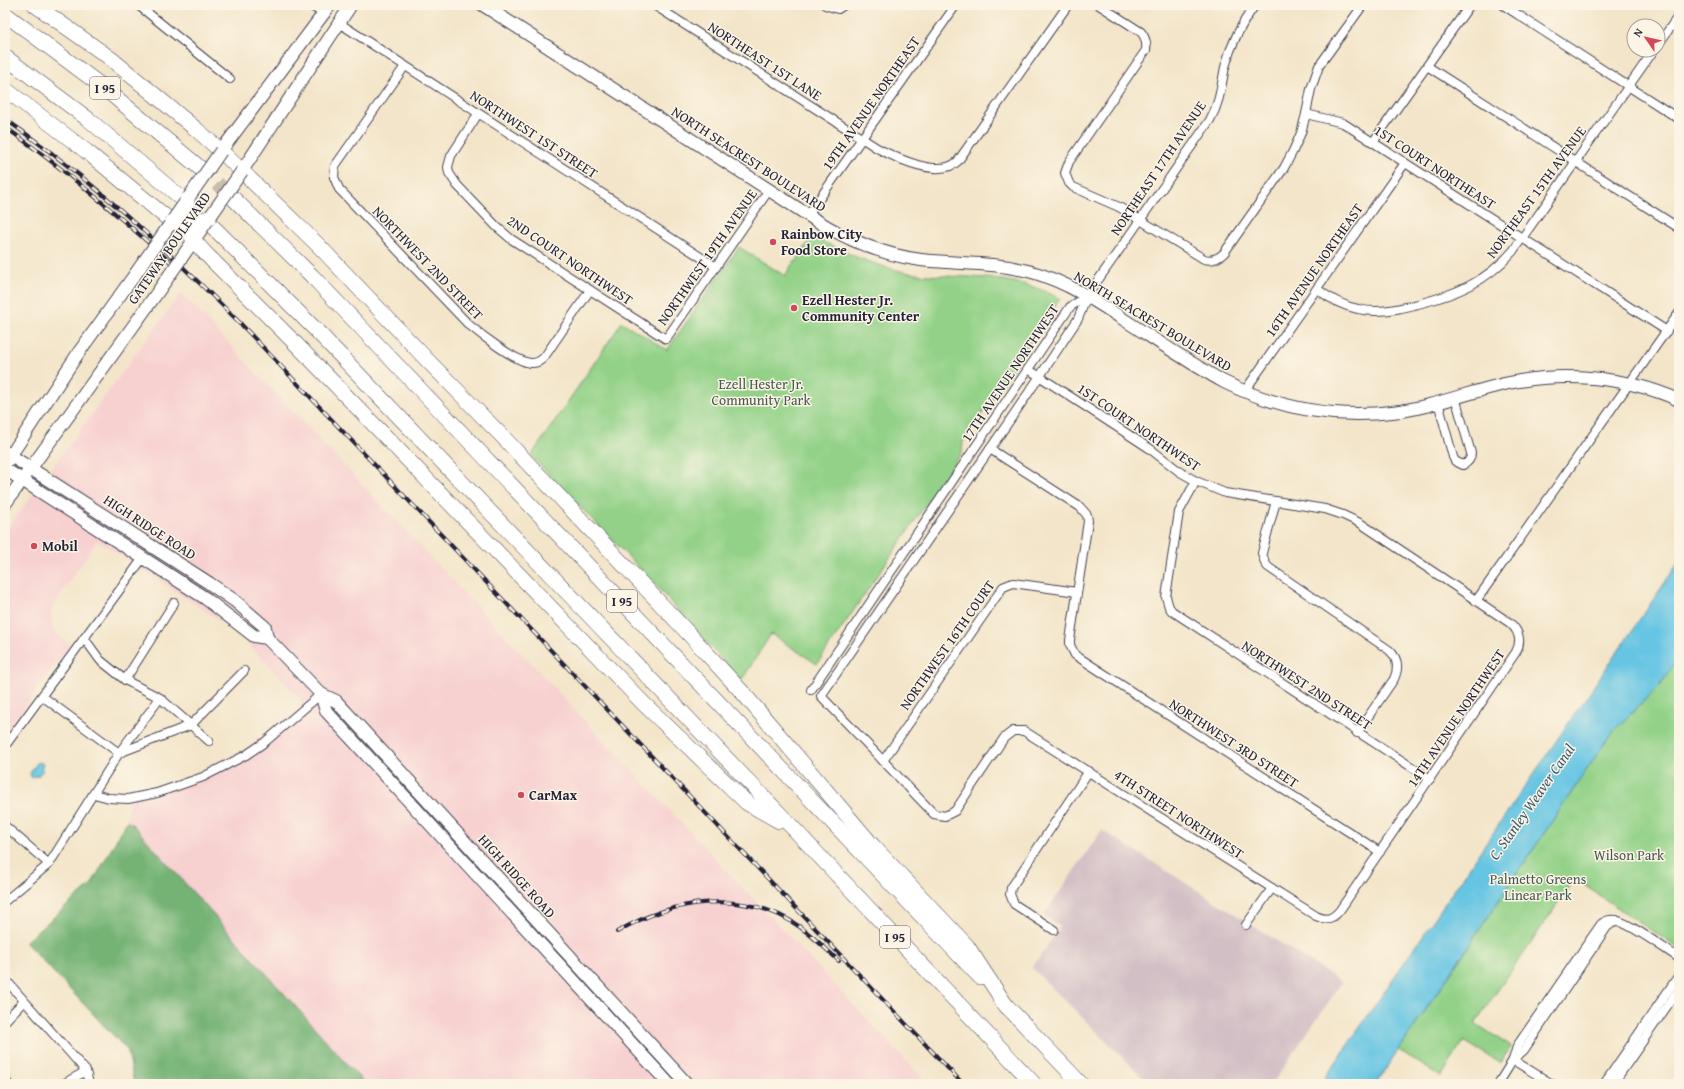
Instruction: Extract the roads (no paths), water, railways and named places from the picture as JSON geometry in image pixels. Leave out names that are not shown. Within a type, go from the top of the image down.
[{"type":"highway","points":[[35,5],[110,58],[221,151],[336,264],[503,437],[674,618],[737,688],[882,856],[967,946],[1008,1007]]},
{"type":"highway","name":"I 95","points":[[5,14],[114,96],[200,168]]},
{"type":"highway","name":"I 95","points":[[5,57],[88,119],[183,198]]},
{"type":"highway","points":[[5,89],[86,151],[168,220],[177,224],[211,222]]},
{"type":"highway","points":[[183,198],[189,232],[193,241],[294,342],[644,704],[747,803],[792,828]]},
{"type":"highway","name":"I 95","points":[[234,198],[322,286],[1081,1084]]},
{"type":"highway","name":"I 95","points":[[211,222],[792,828],[1034,1084]]},
{"type":"street","points":[[138,5],[230,79]]},
{"type":"street","points":[[310,5],[327,9]]},
{"type":"street","name":"GATEWAY BOULEVARD","points":[[5,504],[193,241],[211,222],[242,171],[351,5]]},
{"type":"street","name":"NORTH SEACREST BOULEVARD","points":[[483,5],[769,190],[843,236],[882,251],[919,259],[1012,267],[1053,279],[1087,296],[1204,371],[1244,392],[1292,408],[1342,414],[1393,412],[1438,402],[1504,384],[1548,378],[1593,378],[1630,384],[1679,400]]},
{"type":"street","name":"NORTHEAST 1ST LANE","points":[[654,5],[862,139],[888,154],[912,163],[944,168],[954,165],[1068,5]]},
{"type":"street","points":[[825,5],[841,7]]},
{"type":"street","name":"19TH AVENUE NORTHEAST","points":[[808,215],[956,5]]},
{"type":"street","points":[[1099,5],[1141,32],[1147,45],[1146,50],[1069,162],[1065,173],[1069,183],[1073,187],[1119,207],[1204,259],[1215,260],[1224,253],[1284,168],[1296,145],[1306,114],[1310,89],[1319,66],[1364,5]]},
{"type":"street","name":"NORTHEAST 17TH AVENUE","points":[[1087,296],[1213,115],[1220,99],[1225,69],[1233,44],[1241,26],[1254,5]]},
{"type":"street","points":[[1373,142],[1470,5]]},
{"type":"street","points":[[1503,5],[1679,119]]},
{"type":"street","points":[[1674,5],[1679,8]]},
{"type":"street","name":"GATEWAY BOULEVARD","points":[[7,457],[79,352],[136,273],[183,198],[221,151],[327,9]]},
{"type":"street","points":[[1666,34],[1679,15]]},
{"type":"street","name":"NORTHWEST 1ST STREET","points":[[339,23],[716,267]]},
{"type":"street","name":"NORTHEAST 15TH AVENUE","points":[[1317,289],[1338,303],[1357,309],[1383,312],[1445,297],[1478,282],[1505,259],[1521,238],[1648,58]]},
{"type":"street","name":"NORTHWEST 2ND STREET","points":[[405,66],[335,166],[334,177],[339,189],[468,324],[476,331],[525,362],[537,362],[545,356],[590,290]]},
{"type":"street","points":[[1427,66],[1679,228]]},
{"type":"street","name":"2ND COURT NORTHWEST","points":[[478,114],[449,161],[449,173],[452,178],[504,233],[666,339]]},
{"type":"street","name":"1ST COURT NORTHEAST","points":[[1306,114],[1338,121],[1373,142],[1667,331]]},
{"type":"street","name":"16TH AVENUE NORTHEAST","points":[[1244,392],[1405,163]]},
{"type":"street","name":"NORTHWEST 19TH AVENUE","points":[[666,339],[769,190]]},
{"type":"street","name":"17TH AVENUE NORTHWEST","points":[[811,690],[1070,307],[1087,296]]},
{"type":"street","name":"17TH AVENUE NORTHWEST","points":[[883,761],[821,696],[1040,376],[1078,318],[1087,296]]},
{"type":"street","points":[[1476,601],[1679,314]]},
{"type":"street","name":"1ST COURT NORTHWEST","points":[[1028,369],[1149,448],[1180,472],[1196,481],[1225,493],[1325,509],[1360,523],[1476,601]]},
{"type":"street","points":[[1438,402],[1453,457],[1459,464],[1464,465],[1468,463],[1471,458],[1471,453],[1456,397]]},
{"type":"street","points":[[990,449],[1084,510],[1088,521],[1077,592]]},
{"type":"street","name":"HIGH RIDGE ROAD","points":[[7,457],[31,468],[195,573],[235,601],[265,627],[267,638],[321,694],[336,701],[404,777],[687,1084]]},
{"type":"street","name":"HIGH RIDGE ROAD","points":[[5,469],[186,585],[254,636],[267,638]]},
{"type":"street","name":"NORTHWEST 2ND STREET","points":[[1196,481],[1179,512],[1166,596],[1169,607],[1172,611],[1430,779]]},
{"type":"street","points":[[1276,501],[1262,553],[1264,563],[1268,568],[1389,650],[1396,658],[1398,669],[1394,679],[1357,732]]},
{"type":"street","points":[[5,746],[143,558]]},
{"type":"street","points":[[186,585],[195,573]]},
{"type":"street","name":"NORTHWEST 16TH COURT","points":[[883,761],[1002,586],[1013,583],[1077,592]]},
{"type":"street","name":"NORTHWEST 3RD STREET","points":[[1077,592],[1070,640],[1072,650],[1075,655],[1380,852]]},
{"type":"street","name":"14TH AVENUE NORTHWEST","points":[[1332,918],[1340,910],[1519,647],[1519,636],[1514,627],[1476,601]]},
{"type":"street","points":[[125,680],[174,603]]},
{"type":"street","points":[[84,638],[100,660],[125,680],[160,698],[209,741]]},
{"type":"street","points":[[119,753],[190,724],[244,672]]},
{"type":"street","points":[[94,794],[108,798],[128,799],[157,793],[203,777],[246,755],[266,742],[321,694]]},
{"type":"street","name":"HIGH RIDGE ROAD","points":[[321,694],[326,711],[669,1084]]},
{"type":"street","points":[[42,696],[119,753]]},
{"type":"street","points":[[5,901],[49,864],[119,753],[160,698]]},
{"type":"street","name":"4TH STREET NORTHWEST","points":[[883,761],[930,810],[939,816],[945,816],[955,811],[1004,738],[1013,731],[1019,730],[1029,733],[1316,916],[1326,919],[1332,918]]},
{"type":"street","points":[[1054,930],[1014,904],[1010,894],[1011,888],[1089,772]]},
{"type":"street","points":[[394,786],[404,777]]},
{"type":"street","points":[[5,826],[49,864]]},
{"type":"street","points":[[1246,925],[1272,888]]},
{"type":"street","points":[[1498,1084],[1513,1060],[1524,1050],[1549,1006],[1608,927],[1616,920],[1626,924],[1679,958]]},
{"type":"street","points":[[558,964],[568,954]]},
{"type":"street","points":[[1613,1084],[1623,1064],[1679,975]]},
{"type":"street","points":[[5,979],[86,1070],[89,1084]]},
{"type":"street","points":[[1604,1084],[1623,1064],[1679,989]]},
{"type":"street","points":[[5,1020],[24,1001]]},
{"type":"street","points":[[1513,1060],[1552,1084]]},
{"type":"street","points":[[660,1074],[671,1066]]},
{"type":"street","points":[[63,1084],[86,1070]]},
{"type":"street","points":[[5,1079],[8,1084]]},
{"type":"water","name":"C. Stanley Weaver Canal","points":[[1679,562],[1679,657],[1660,685],[1612,732],[1376,1084],[1321,1084]]},
{"type":"water","points":[[40,762],[43,764],[41,769],[43,770],[38,776],[37,775],[33,778],[31,777],[30,773],[37,763]]},
{"type":"tunnel","points":[[200,168],[233,198]]},
{"type":"railway","points":[[5,119],[67,165],[126,215],[183,267],[238,321],[963,1084]]},
{"type":"railway","points":[[5,127],[28,143],[94,195],[178,269]]},
{"type":"railway","points":[[617,932],[638,921],[661,912],[708,902],[732,903],[756,907],[779,915],[800,927],[839,961]]},
{"type":"place","name":"Rainbow City Food Store","points":[[773,242]]},
{"type":"place","name":"Ezell Hester Jr. Community Center","points":[[794,308]]},
{"type":"place","name":"Mobil","points":[[34,546]]},
{"type":"place","name":"CarMax","points":[[521,795]]},
{"type":"park label","name":"Ezell Hester Jr. Community Park","points":[[761,392]]},
{"type":"park label","name":"Wilson Park","points":[[1629,855]]},
{"type":"park label","name":"Palmetto Greens Linear Park","points":[[1538,888]]}]
